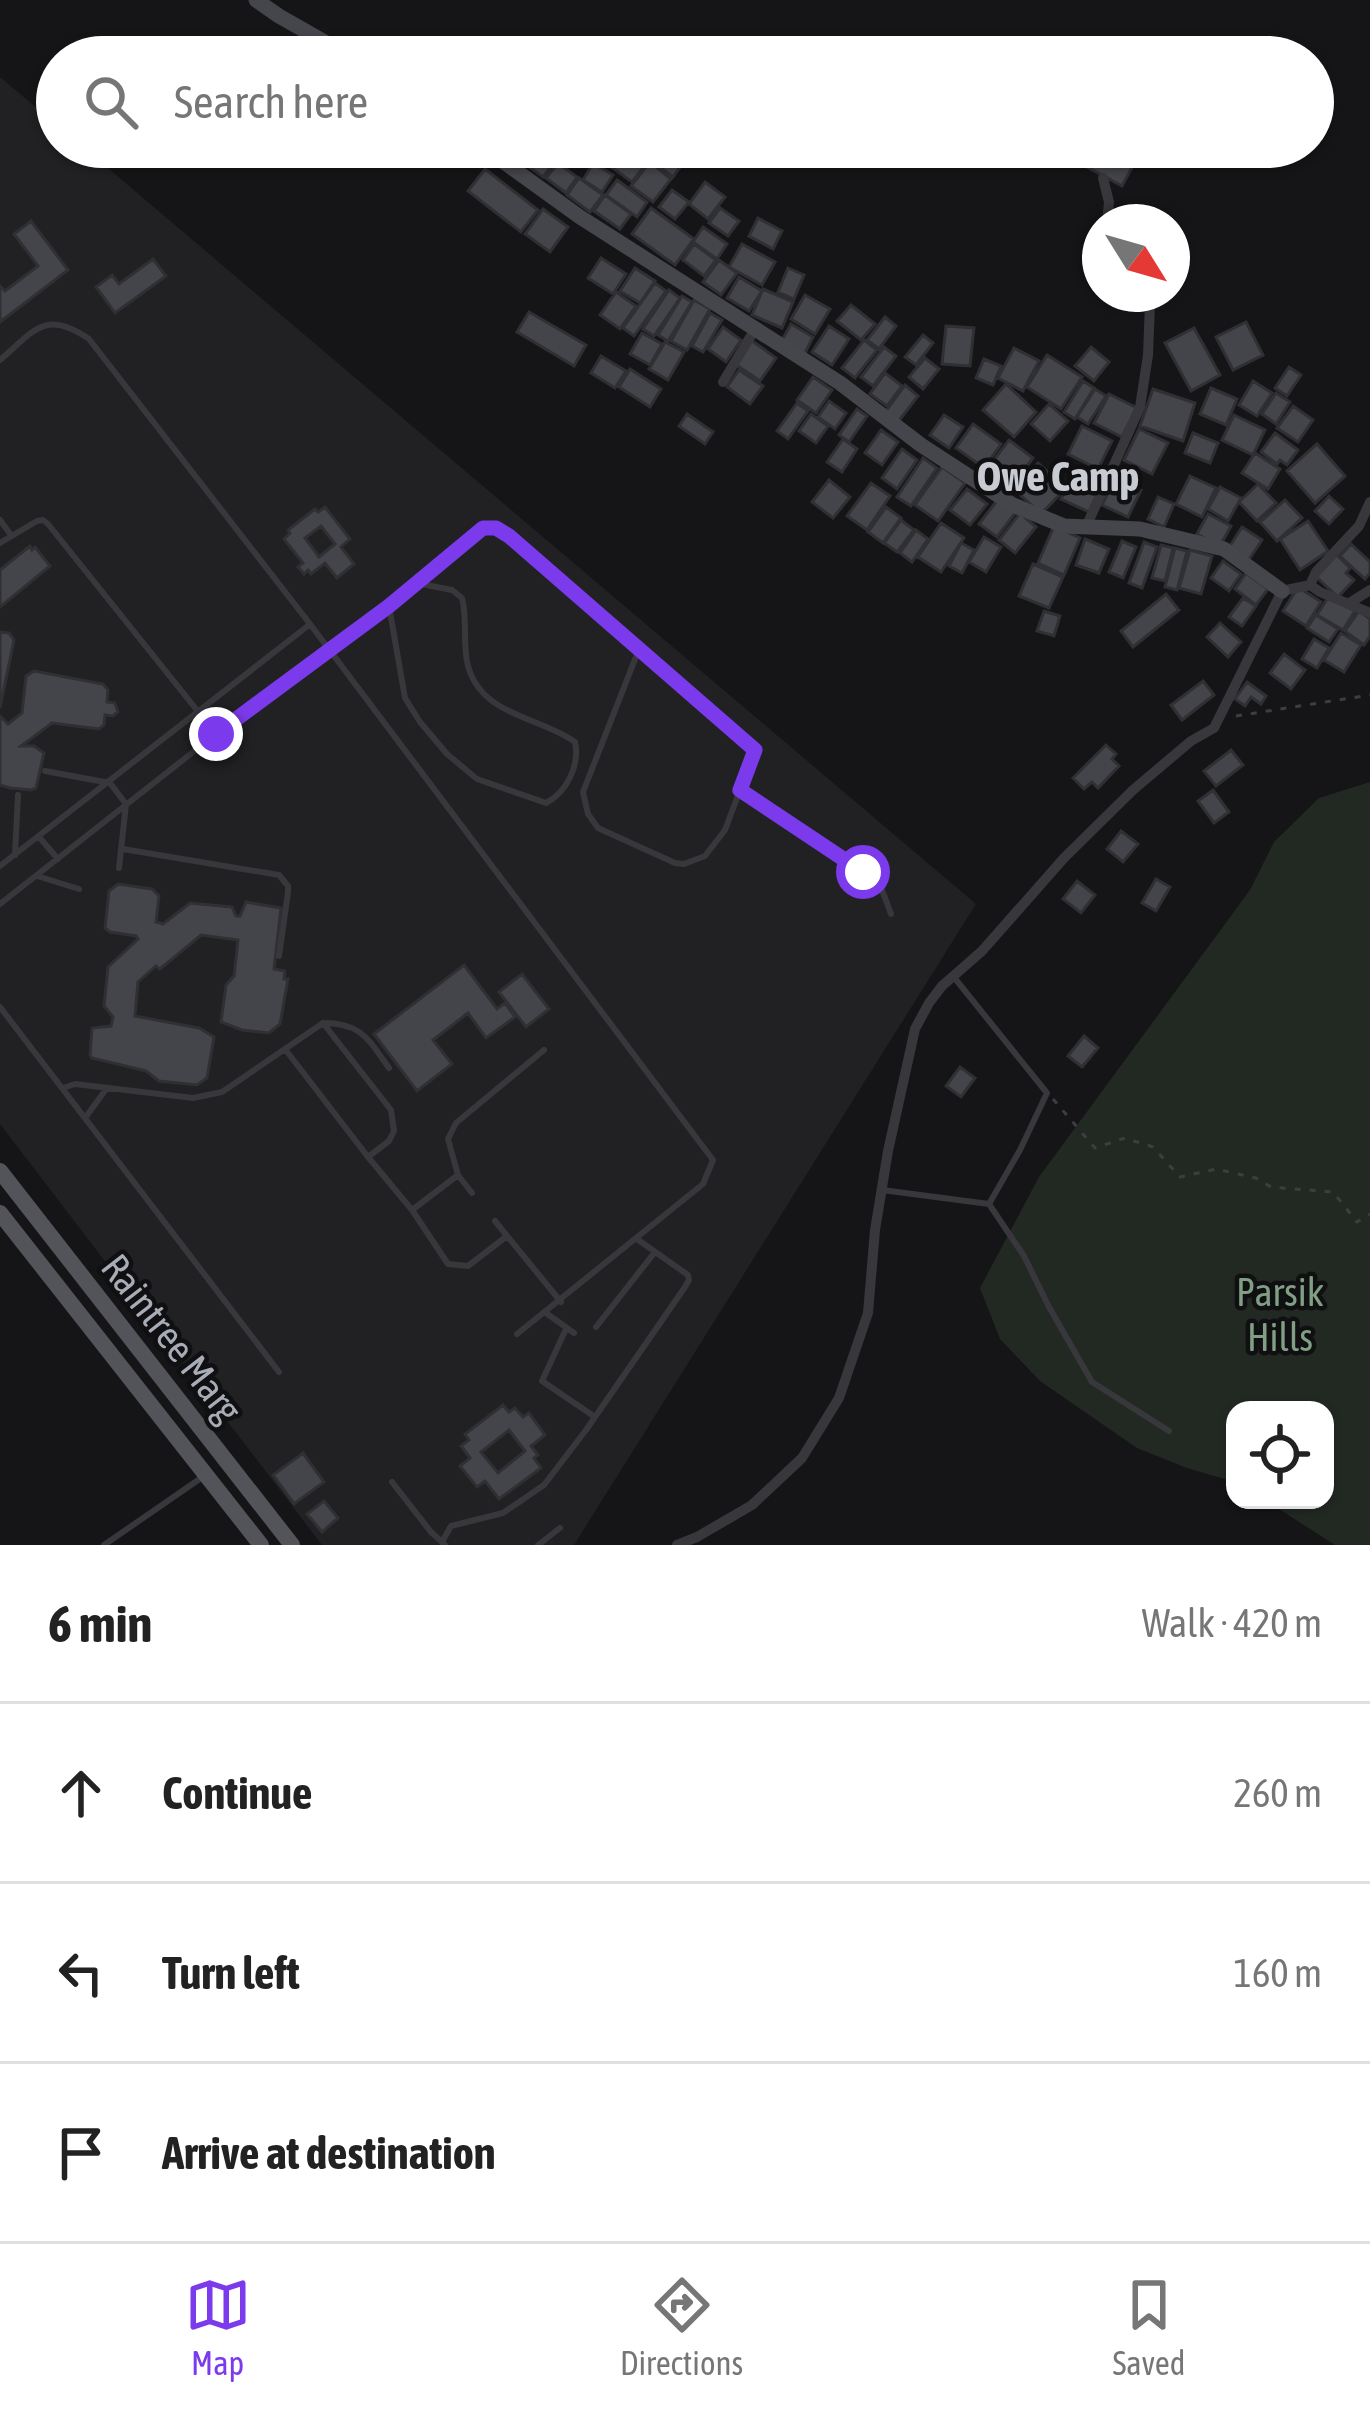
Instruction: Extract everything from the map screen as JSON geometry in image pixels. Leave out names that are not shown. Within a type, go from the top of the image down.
[{"type":"main road","name":"Raintree Marg","points":[[0,1172],[292,1545]]},
{"type":"main road","name":"Raintree Marg","points":[[0,1213],[261,1545]]},
{"type":"street","points":[[256,0],[315,36]]},
{"type":"street","points":[[512,168],[580,217],[840,383],[1012,506],[1064,526],[1139,530],[1224,549],[1282,591],[1310,585],[1370,613]]},
{"type":"street","points":[[1103,178],[1109,204]]},
{"type":"street","points":[[1086,527],[1139,407],[1148,355],[1147,312]]},
{"type":"street","points":[[723,382],[755,328]]},
{"type":"street","points":[[1310,585],[1358,526],[1370,502]]},
{"type":"street","points":[[1348,604],[1370,590]]},
{"type":"street","points":[[677,1545],[752,1505],[802,1458],[839,1398],[868,1313],[882,1190],[915,1029],[929,1003],[1133,790],[1190,741],[1214,728],[1282,591]]},
{"type":"lane","points":[[0,360],[36,329],[51,323],[68,325],[89,339],[713,1160],[704,1184],[517,1334]]},
{"type":"lane","points":[[0,520],[11,535]]},
{"type":"lane","points":[[0,543],[37,521],[55,530],[216,734]]},
{"type":"lane","points":[[0,904],[389,606],[483,528],[496,528],[509,536],[639,649],[755,750],[725,830],[704,856],[684,864],[598,828],[588,814],[583,792],[639,649]]},
{"type":"lane","points":[[389,606],[405,698],[447,754],[477,779],[546,803],[556,797],[575,767],[575,742],[509,713],[478,688],[468,665],[462,598],[452,590],[416,584]]},
{"type":"lane","points":[[0,866],[310,624]]},
{"type":"lane","points":[[45,771],[110,783],[126,805],[119,868]]},
{"type":"lane","points":[[740,790],[879,882],[892,914]]},
{"type":"lane","points":[[15,855],[18,795]]},
{"type":"lane","points":[[39,837],[58,859]]},
{"type":"lane","points":[[123,849],[279,875],[288,886],[279,956]]},
{"type":"lane","points":[[36,875],[79,889]]},
{"type":"lane","points":[[953,976],[1047,1094],[989,1204]]},
{"type":"lane","points":[[0,1007],[279,1372]]},
{"type":"lane","points":[[62,1088],[75,1084],[209,1096],[222,1092],[323,1023],[361,1031],[389,1068]]},
{"type":"lane","points":[[323,1023],[391,1110],[394,1131],[368,1157]]},
{"type":"lane","points":[[284,1049],[412,1210],[448,1264],[468,1266],[507,1237]]},
{"type":"lane","points":[[472,1193],[458,1175],[448,1139],[456,1123],[544,1050]]},
{"type":"lane","points":[[85,1118],[107,1088]]},
{"type":"lane","points":[[412,1210],[458,1175]]},
{"type":"lane","points":[[882,1190],[989,1204],[1024,1256],[1092,1382],[1169,1431]]},
{"type":"lane","points":[[494,1221],[561,1301]]},
{"type":"lane","points":[[392,1482],[444,1544],[451,1526],[503,1513],[544,1485],[689,1280],[637,1239]]},
{"type":"lane","points":[[596,1327],[656,1252]]},
{"type":"lane","points":[[546,1313],[570,1331],[542,1381],[595,1417]]},
{"type":"lane","points":[[104,1545],[207,1474]]},
{"type":"lane","points":[[538,1545],[560,1528]]},
{"type":"path","points":[[1214,728],[1237,716],[1370,694]]},
{"type":"path","points":[[1047,1094],[1095,1148],[1125,1138],[1153,1147],[1180,1177],[1216,1169],[1256,1178],[1271,1187],[1333,1192],[1357,1222],[1370,1214]]},
{"type":"shaded area","points":[[0,77],[36,107],[36,168],[108,168],[976,904],[574,1545],[322,1545],[0,1124]]},
{"type":"green space","name":"Parsik Hills","points":[[1370,782],[1370,1545],[1335,1545],[1279,1509],[1334,1509],[1334,1401],[1226,1401],[1226,1479],[1187,1468],[1137,1448],[1040,1381],[1000,1339],[980,1288],[1039,1177],[1250,890],[1274,842],[1319,798]]},
{"type":"building","points":[[554,168],[565,168],[577,177],[566,193],[546,178]]},
{"type":"building","points":[[590,168],[613,175],[602,192],[583,180]]},
{"type":"building","points":[[613,168],[643,168],[632,182]]},
{"type":"building","points":[[645,168],[657,168],[671,179],[653,202],[631,186]]},
{"type":"building","points":[[1089,168],[1132,168],[1122,186]]},
{"type":"building","points":[[485,169],[538,210],[521,232],[468,191]]},
{"type":"building","points":[[579,178],[603,195],[590,212],[567,195]]},
{"type":"building","points":[[617,180],[647,202],[637,217],[606,195]]},
{"type":"building","points":[[705,182],[725,197],[708,219],[689,204]]},
{"type":"building","points":[[672,190],[689,202],[675,219],[659,207]]},
{"type":"building","points":[[605,195],[631,214],[620,229],[594,211]]},
{"type":"building","points":[[651,208],[694,239],[675,265],[632,234]]},
{"type":"building","points":[[720,208],[739,221],[728,236],[709,223]]},
{"type":"building","points":[[543,209],[568,227],[550,252],[525,234]]},
{"type":"building","points":[[758,218],[782,231],[773,249],[749,236]]},
{"type":"building","points":[[31,221],[68,270],[0,322],[0,286],[5,291],[38,266],[14,234]]},
{"type":"building","points":[[703,227],[727,244],[717,259],[693,242]]},
{"type":"building","points":[[694,244],[716,260],[704,276],[683,260]]},
{"type":"building","points":[[742,244],[775,262],[762,285],[729,267]]},
{"type":"building","points":[[601,258],[626,274],[613,294],[588,278]]},
{"type":"building","points":[[153,259],[166,276],[115,313],[96,287],[112,275],[119,284]]},
{"type":"building","points":[[719,260],[737,273],[721,295],[703,282]]},
{"type":"building","points":[[635,268],[655,281],[640,303],[620,291]]},
{"type":"building","points":[[788,268],[804,275],[794,299],[778,292]]},
{"type":"building","points":[[739,277],[762,291],[749,311],[727,298]]},
{"type":"building","points":[[655,283],[666,291],[634,336],[623,328]]},
{"type":"building","points":[[763,289],[793,302],[782,328],[752,315]]},
{"type":"building","points":[[669,290],[680,298],[654,336],[643,329]]},
{"type":"building","points":[[616,292],[636,306],[620,329],[600,315]]},
{"type":"building","points":[[805,295],[830,309],[815,334],[791,319]]},
{"type":"building","points":[[682,296],[692,302],[668,341],[658,335]]},
{"type":"building","points":[[694,300],[710,309],[687,350],[671,341]]},
{"type":"building","points":[[851,305],[875,324],[861,340],[837,321]]},
{"type":"building","points":[[529,312],[586,345],[574,366],[517,332]]},
{"type":"building","points":[[710,313],[722,320],[703,352],[692,346]]},
{"type":"building","points":[[885,317],[896,326],[879,349],[867,340]]},
{"type":"building","points":[[1246,322],[1263,355],[1233,370],[1216,337]]},
{"type":"building","points":[[791,324],[813,337],[804,355],[781,342]]},
{"type":"building","points":[[829,326],[849,339],[832,365],[812,352]]},
{"type":"building","points":[[946,326],[974,328],[970,366],[942,364]]},
{"type":"building","points":[[723,327],[741,340],[726,362],[708,349]]},
{"type":"building","points":[[1194,328],[1220,375],[1191,391],[1165,343]]},
{"type":"building","points":[[642,333],[662,344],[650,365],[630,354]]},
{"type":"building","points":[[923,335],[933,343],[916,365],[905,357]]},
{"type":"building","points":[[751,340],[776,358],[760,381],[735,364]]},
{"type":"building","points":[[864,340],[877,350],[855,378],[842,368]]},
{"type":"building","points":[[665,342],[684,352],[668,380],[649,369]]},
{"type":"building","points":[[884,347],[896,356],[873,386],[861,377]]},
{"type":"building","points":[[1091,347],[1109,362],[1094,381],[1075,366]]},
{"type":"building","points":[[1014,348],[1039,361],[1023,391],[998,378]]},
{"type":"building","points":[[1047,355],[1082,377],[1061,409],[1027,387]]},
{"type":"building","points":[[601,356],[626,371],[615,388],[591,373]]},
{"type":"building","points":[[925,358],[939,369],[923,389],[909,377]]},
{"type":"building","points":[[984,359],[1001,366],[993,385],[976,378]]},
{"type":"building","points":[[1289,367],[1301,375],[1287,396],[1275,388]]},
{"type":"building","points":[[630,369],[661,389],[650,407],[619,387]]},
{"type":"building","points":[[739,370],[763,386],[750,404],[727,387]]},
{"type":"building","points":[[885,373],[902,386],[887,406],[870,394]]},
{"type":"building","points":[[813,377],[832,390],[816,413],[797,400]]},
{"type":"building","points":[[1083,381],[1094,388],[1075,419],[1064,412]]},
{"type":"building","points":[[1253,381],[1272,393],[1257,416],[1239,405]]},
{"type":"building","points":[[1006,384],[1036,412],[1014,437],[983,410]]},
{"type":"building","points":[[905,385],[918,396],[898,422],[885,412]]},
{"type":"building","points":[[1211,388],[1237,399],[1226,425],[1200,414]]},
{"type":"building","points":[[1095,389],[1106,396],[1088,424],[1077,417]]},
{"type":"building","points":[[1153,389],[1195,403],[1183,441],[1140,426]]},
{"type":"building","points":[[1276,393],[1290,402],[1276,424],[1262,414]]},
{"type":"building","points":[[1109,394],[1137,408],[1122,437],[1094,423]]},
{"type":"building","points":[[829,401],[846,413],[835,429],[818,417]]},
{"type":"building","points":[[797,403],[808,411],[788,439],[777,431]]},
{"type":"building","points":[[1049,404],[1068,421],[1050,441],[1031,424]]},
{"type":"building","points":[[1293,406],[1313,420],[1298,442],[1277,428]]},
{"type":"building","points":[[857,409],[867,416],[849,442],[839,435]]},
{"type":"building","points":[[687,414],[713,432],[705,444],[679,426]]},
{"type":"building","points":[[811,414],[828,426],[816,443],[799,431]]},
{"type":"building","points":[[944,415],[963,427],[949,448],[930,435]]},
{"type":"building","points":[[1234,415],[1265,430],[1253,455],[1222,440]]},
{"type":"building","points":[[973,424],[1001,444],[984,468],[956,448]]},
{"type":"building","points":[[1082,426],[1112,441],[1098,469],[1068,454]]},
{"type":"building","points":[[1139,429],[1168,443],[1152,474],[1124,460]]},
{"type":"building","points":[[881,430],[898,442],[882,465],[865,453]]},
{"type":"building","points":[[1193,433],[1218,443],[1210,463],[1185,453]]},
{"type":"building","points":[[1275,433],[1298,450],[1287,465],[1261,452]]},
{"type":"building","points":[[843,439],[857,449],[842,472],[827,462]]},
{"type":"building","points":[[1009,440],[1033,458],[1005,495],[981,477]]},
{"type":"building","points":[[1317,444],[1345,476],[1315,503],[1287,471]]},
{"type":"building","points":[[902,449],[917,460],[897,489],[882,478]]},
{"type":"building","points":[[1255,453],[1280,469],[1268,489],[1242,473]]},
{"type":"building","points":[[923,458],[937,468],[911,506],[897,497]]},
{"type":"building","points":[[1038,463],[1066,488],[1041,514],[1014,489]]},
{"type":"building","points":[[942,467],[965,483],[938,521],[915,505]]},
{"type":"building","points":[[1075,471],[1102,485],[1089,512],[1061,499]]},
{"type":"building","points":[[1190,476],[1216,488],[1202,517],[1176,504]]},
{"type":"building","points":[[1116,477],[1141,490],[1128,517],[1102,505]]},
{"type":"building","points":[[829,480],[850,497],[833,518],[812,502]]},
{"type":"building","points":[[871,483],[890,496],[867,530],[847,516]]},
{"type":"building","points":[[1258,484],[1276,503],[1257,521],[1239,502]]},
{"type":"building","points":[[1220,487],[1241,498],[1228,521],[1208,509]]},
{"type":"building","points":[[967,489],[987,504],[970,525],[950,510]]},
{"type":"building","points":[[1329,496],[1343,509],[1329,524],[1315,511]]},
{"type":"building","points":[[1158,497],[1174,504],[1164,527],[1148,519]]},
{"type":"building","points":[[999,498],[1016,512],[997,537],[979,524]]},
{"type":"building","points":[[1285,500],[1302,518],[1277,541],[1260,522]]},
{"type":"building","points":[[325,507],[350,539],[341,547],[354,564],[337,578],[325,563],[304,574],[298,567],[303,563],[284,539],[288,530],[315,509]],"holes":[[[321,526],[335,544],[319,557],[305,538]]]},
{"type":"building","points":[[886,507],[901,518],[883,543],[868,532]]},
{"type":"building","points":[[1020,513],[1036,527],[1015,553],[999,540]]},
{"type":"building","points":[[1208,514],[1231,526],[1220,546],[1197,534]]},
{"type":"building","points":[[901,520],[914,530],[897,552],[884,543]]},
{"type":"building","points":[[1308,521],[1328,551],[1300,570],[1280,539]]},
{"type":"building","points":[[941,523],[964,538],[941,572],[918,557]]},
{"type":"building","points":[[1054,526],[1080,538],[1064,575],[1038,563]]},
{"type":"building","points":[[1242,527],[1262,540],[1248,561],[1228,549]]},
{"type":"building","points":[[916,530],[928,539],[912,562],[900,553]]},
{"type":"building","points":[[984,537],[1001,547],[986,572],[969,562]]},
{"type":"building","points":[[1085,539],[1109,549],[1099,573],[1076,565]]},
{"type":"building","points":[[1122,541],[1136,547],[1123,578],[1109,572]]},
{"type":"building","points":[[1144,542],[1157,547],[1142,588],[1129,583]]},
{"type":"building","points":[[961,543],[974,550],[962,573],[949,566]]},
{"type":"building","points":[[1351,544],[1370,562],[1365,579],[1340,556]]},
{"type":"building","points":[[1161,545],[1173,548],[1165,581],[1152,578]]},
{"type":"building","points":[[30,546],[50,566],[0,607],[0,570]]},
{"type":"building","points":[[1175,548],[1187,551],[1177,590],[1165,587]]},
{"type":"building","points":[[1190,550],[1212,556],[1201,594],[1179,588]]},
{"type":"building","points":[[1336,554],[1354,580],[1338,597],[1315,576]]},
{"type":"building","points":[[1223,561],[1241,574],[1229,591],[1211,578]]},
{"type":"building","points":[[1033,564],[1063,577],[1049,608],[1019,596]]},
{"type":"building","points":[[1246,573],[1268,589],[1256,605],[1235,589]]},
{"type":"building","points":[[1298,587],[1321,602],[1306,626],[1283,611]]},
{"type":"building","points":[[1166,594],[1179,610],[1133,647],[1121,631]]},
{"type":"building","points":[[1329,596],[1355,611],[1343,630],[1317,615]]},
{"type":"building","points":[[1243,598],[1256,606],[1242,626],[1229,617]]},
{"type":"building","points":[[1044,611],[1060,616],[1054,636],[1037,631]]},
{"type":"building","points":[[1359,611],[1370,619],[1370,636],[1364,645],[1345,631]]},
{"type":"building","points":[[1316,615],[1338,629],[1329,642],[1307,628]]},
{"type":"building","points":[[1220,623],[1241,642],[1228,657],[1207,637]]},
{"type":"building","points":[[0,632],[14,640],[0,708]]},
{"type":"building","points":[[1341,633],[1361,645],[1344,672],[1324,660]]},
{"type":"building","points":[[1314,639],[1329,648],[1317,668],[1302,659]]},
{"type":"building","points":[[1284,654],[1305,670],[1291,689],[1270,673]]},
{"type":"building","points":[[34,671],[103,684],[107,702],[115,703],[118,712],[105,715],[99,729],[52,723],[21,746],[34,746],[44,753],[36,788],[10,788],[0,785],[0,716],[8,724],[22,713],[26,676]]},
{"type":"building","points":[[1203,681],[1214,695],[1182,720],[1171,705]]},
{"type":"building","points":[[1247,682],[1266,696],[1261,704],[1251,697],[1245,706],[1235,699]]},
{"type":"building","points":[[1106,745],[1116,754],[1112,759],[1119,766],[1098,788],[1092,782],[1084,789],[1073,778]]},
{"type":"building","points":[[1231,750],[1243,765],[1216,786],[1204,771]]},
{"type":"building","points":[[1213,790],[1229,812],[1214,823],[1198,801]]},
{"type":"building","points":[[1121,831],[1138,844],[1123,862],[1107,849]]},
{"type":"building","points":[[1156,879],[1170,887],[1156,911],[1142,903]]},
{"type":"building","points":[[1077,881],[1095,895],[1081,913],[1063,899]]},
{"type":"building","points":[[118,884],[152,889],[159,896],[156,922],[163,924],[190,903],[232,907],[236,916],[246,902],[281,908],[274,969],[285,971],[284,979],[288,979],[280,1024],[269,1033],[221,1022],[238,940],[201,935],[138,982],[135,1016],[199,1028],[214,1037],[207,1078],[197,1085],[159,1081],[146,1071],[90,1055],[92,1028],[111,1026],[113,1017],[104,1006],[108,967],[138,939],[105,928],[109,891]]},
{"type":"building","points":[[464,965],[497,1009],[505,1003],[515,1017],[486,1038],[468,1013],[433,1040],[452,1064],[417,1091],[374,1034]]},
{"type":"building","points":[[522,974],[549,1009],[526,1027],[499,992]]},
{"type":"building","points":[[1084,1036],[1098,1048],[1082,1067],[1068,1056]]},
{"type":"building","points":[[960,1067],[975,1078],[961,1097],[946,1086]]},
{"type":"building","points":[[503,1405],[509,1412],[515,1408],[523,1417],[529,1413],[545,1435],[531,1446],[541,1468],[499,1499],[485,1481],[477,1487],[460,1466],[470,1458],[461,1446],[469,1440],[465,1434]],"holes":[[[509,1430],[525,1451],[498,1473],[481,1452]]]},
{"type":"building","points":[[303,1453],[324,1482],[294,1504],[273,1475]]},
{"type":"building","points":[[324,1501],[338,1518],[322,1532],[307,1514]]},
{"type":"district","name":"Owe Camp","points":[[1058,476]]},
{"type":"route","points":[[216,734],[488,526],[509,536],[755,750],[740,790],[863,872]]}]
